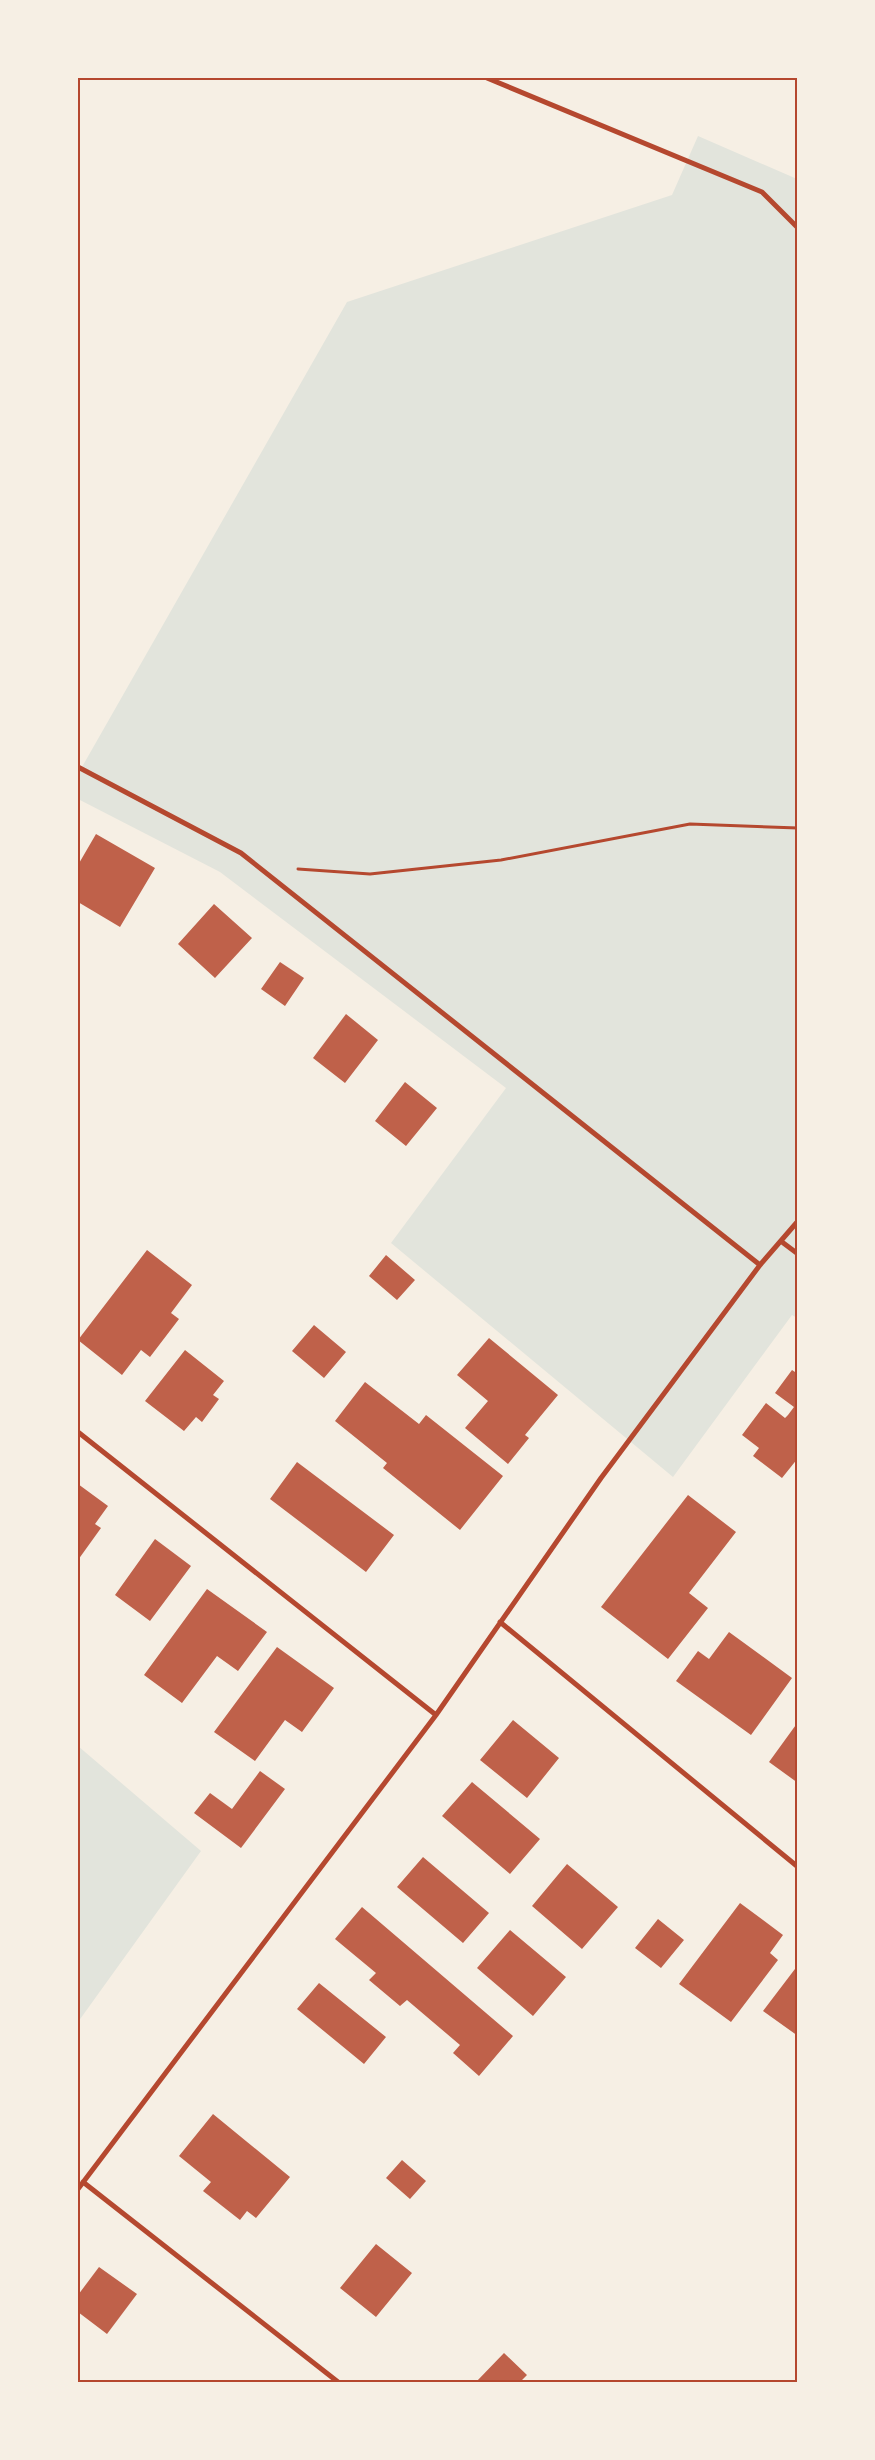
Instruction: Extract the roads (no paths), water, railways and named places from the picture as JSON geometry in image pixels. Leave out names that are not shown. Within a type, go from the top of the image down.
[{"type":"street","points":[[487,78],[762,192],[798,228]]},
{"type":"street","points":[[78,767],[241,853],[760,1265]]},
{"type":"street","points":[[78,2189],[436,1715],[601,1478],[760,1265],[782,1242],[798,1221]]},
{"type":"street","points":[[782,1242],[798,1254]]},
{"type":"street","points":[[78,1432],[436,1715]]},
{"type":"street","points":[[500,1622],[798,1867]]},
{"type":"street","points":[[83,2182],[338,2382]]}]
